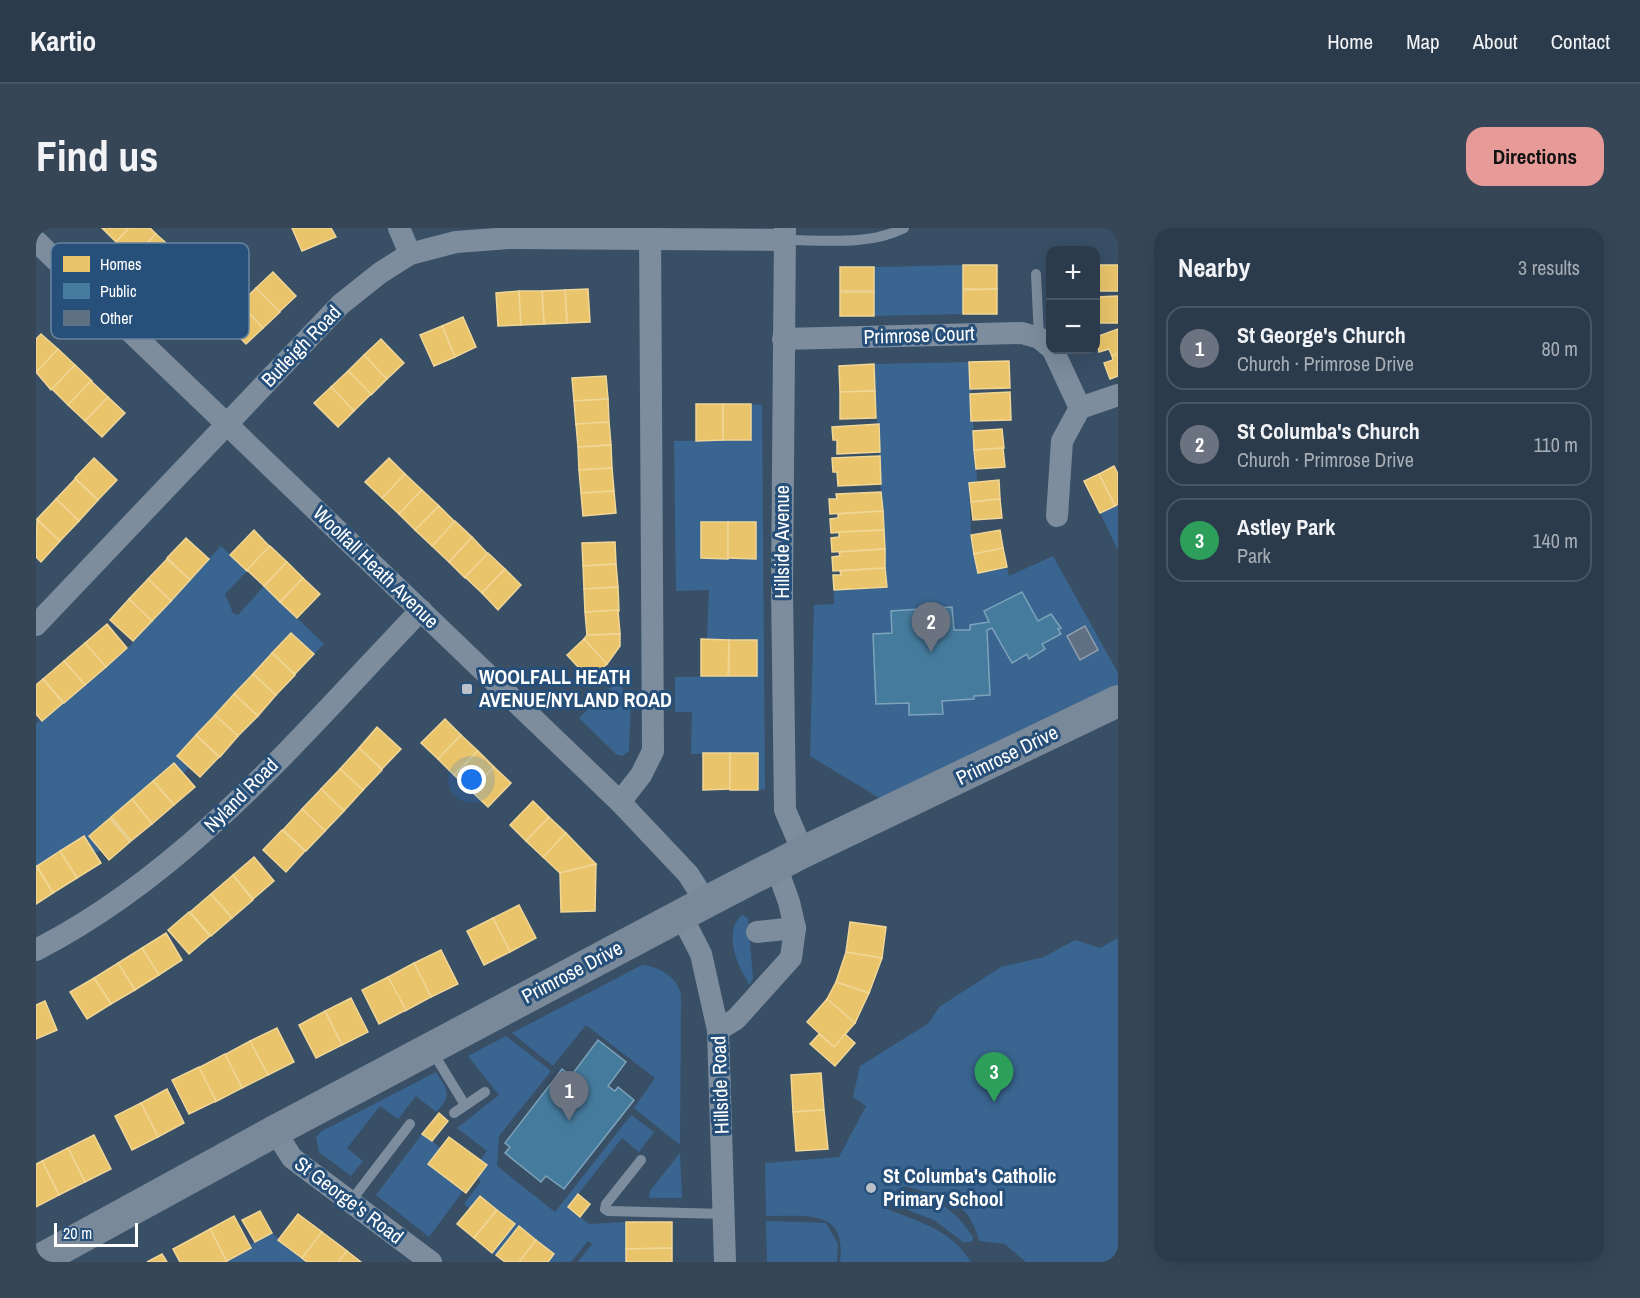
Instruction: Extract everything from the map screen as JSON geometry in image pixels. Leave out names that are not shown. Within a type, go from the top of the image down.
[{"type":"street","points":[[399,228],[410,254]]},
{"type":"street","points":[[620,802],[641,775],[652,751],[650,233]]},
{"type":"street","name":"Butleigh Road","points":[[36,625],[341,304],[380,273],[410,254],[456,242],[509,238],[650,233],[785,234]]},
{"type":"street","name":"Hillside Avenue","points":[[785,234],[782,589],[785,810],[789,859],[789,902],[795,928]]},
{"type":"street","name":"Woolfall Heath Avenue","points":[[36,241],[51,255]]},
{"type":"street","name":"Primrose Court","points":[[783,339],[1022,333],[1046,345]]},
{"type":"street","name":"Woolfall Heath Avenue","points":[[138,339],[620,802],[688,874],[694,908]]},
{"type":"street","points":[[1052,354],[1080,408]]},
{"type":"street","points":[[1057,516],[1062,441],[1080,408],[1118,395]]},
{"type":"street","name":"Nyland Road","points":[[36,950],[74,930],[130,894],[219,819],[421,610]]},
{"type":"street","name":"Primrose Drive","points":[[36,1262],[275,1131],[694,908],[789,859],[1118,701]]},
{"type":"street","name":"Hillside Road","points":[[694,908],[701,954],[718,1030],[725,1262]]},
{"type":"street","points":[[718,1030],[736,1019],[790,958],[795,928],[757,932]]},
{"type":"street","name":"St George's Road","points":[[275,1131],[292,1158],[431,1262]]},
{"type":"lane","points":[[785,234],[845,240],[890,235],[904,228]]},
{"type":"lane","points":[[1036,274],[1046,339]]},
{"type":"lane","points":[[430,1048],[465,1105]]},
{"type":"lane","points":[[454,1113],[485,1092]]},
{"type":"lane","points":[[351,1201],[410,1124]]},
{"type":"lane","points":[[641,1160],[606,1204],[605,1209],[608,1212],[725,1214]]},
{"type":"shaded area","points":[[963,265],[963,314],[874,316],[874,267]]},
{"type":"shaded area","points":[[969,362],[977,482],[969,483],[971,535],[978,572],[1007,567],[1009,576],[1053,556],[1118,673],[1118,688],[881,799],[810,756],[814,605],[834,604],[834,590],[886,587],[874,364]]},
{"type":"shaded area","points":[[751,404],[762,405],[765,789],[758,790],[758,753],[691,754],[692,712],[675,712],[675,677],[756,676],[757,640],[707,639],[709,590],[676,591],[674,441],[751,440]]},
{"type":"shaded area","points":[[1118,504],[1118,550],[1100,513]]},
{"type":"shaded area","points":[[221,546],[247,571],[225,594],[233,613],[238,615],[264,586],[324,644],[314,654],[291,633],[177,755],[189,767],[183,774],[174,763],[89,835],[101,850],[95,853],[84,836],[36,866],[36,724],[127,649]]},
{"type":"shaded area","points":[[617,682],[631,699],[629,751],[622,756],[616,754],[579,718]]},
{"type":"shaded area","points":[[742,915],[748,918],[753,978],[750,985],[734,950],[733,931]]},
{"type":"shaded area","points":[[1118,938],[1118,1262],[1026,1262],[1005,1244],[979,1241],[968,1216],[952,1202],[904,1186],[891,1194],[888,1209],[944,1234],[954,1241],[971,1262],[840,1262],[837,1232],[830,1224],[808,1216],[766,1216],[765,1163],[839,1157],[866,1106],[853,1097],[860,1066],[929,1023],[939,1007],[1001,967],[1044,957],[1075,940],[1100,948]]},
{"type":"shaded area","points":[[642,965],[667,974],[676,983],[681,995],[680,1145],[634,1108],[655,1078],[586,1025],[553,1066],[512,1033]]},
{"type":"shaded area","points":[[506,1036],[551,1071],[499,1136],[497,1166],[555,1212],[631,1115],[654,1132],[639,1152],[622,1138],[568,1207],[589,1224],[626,1222],[626,1262],[578,1262],[592,1244],[588,1241],[571,1262],[548,1262],[554,1254],[519,1226],[496,1255],[492,1253],[515,1224],[480,1196],[470,1209],[464,1204],[481,1181],[477,1177],[480,1160],[487,1151],[457,1128],[499,1095],[468,1056]]},
{"type":"shaded area","points":[[436,1072],[447,1092],[441,1106],[436,1112],[416,1096],[398,1119],[380,1106],[347,1148],[363,1161],[351,1176],[319,1152],[316,1137],[322,1131]]},
{"type":"shaded area","points":[[422,1134],[441,1148],[429,1164],[463,1191],[429,1237],[376,1195]]},
{"type":"shaded area","points":[[680,1153],[682,1198],[649,1198],[650,1191]]},
{"type":"shaded area","points":[[916,1195],[926,1197],[949,1210],[973,1237],[972,1242],[963,1242],[934,1220],[910,1211],[904,1205],[905,1200]]},
{"type":"shaded area","points":[[766,1221],[826,1223],[838,1244],[837,1262],[767,1262]]},
{"type":"shaded area","points":[[272,1233],[307,1262],[227,1262],[251,1248],[250,1244]]},
{"type":"building: Homes","points":[[102,228],[129,228],[116,242]]},
{"type":"building: Homes","points":[[129,228],[150,228],[156,234],[147,243],[116,242]]},
{"type":"building: Homes","points":[[292,228],[331,228],[336,237],[302,251]]},
{"type":"building: Homes","points":[[156,234],[166,243],[147,243]]},
{"type":"building: Homes","points":[[963,265],[997,265],[997,289],[963,289]]},
{"type":"building: Homes","points":[[1100,265],[1118,265],[1118,291],[1100,291]]},
{"type":"building: Homes","points":[[840,267],[874,267],[874,291],[840,291]]},
{"type":"building: Homes","points":[[273,272],[296,296],[279,312],[256,288]]},
{"type":"building: Homes","points":[[256,288],[280,312],[263,328],[249,313],[249,295]]},
{"type":"building: Homes","points":[[588,289],[590,322],[567,323],[565,290]]},
{"type":"building: Homes","points":[[997,289],[997,314],[963,314],[963,290]]},
{"type":"building: Homes","points":[[565,290],[567,323],[544,324],[542,291]]},
{"type":"building: Homes","points":[[519,291],[521,325],[498,326],[496,293]]},
{"type":"building: Homes","points":[[519,291],[542,291],[544,324],[521,325]]},
{"type":"building: Homes","points":[[840,292],[874,292],[874,316],[840,316]]},
{"type":"building: Homes","points":[[1118,296],[1118,323],[1100,323],[1100,297]]},
{"type":"building: Homes","points":[[249,313],[263,328],[246,344],[241,339],[249,339]]},
{"type":"building: Homes","points":[[463,317],[476,347],[455,357],[442,326]]},
{"type":"building: Homes","points":[[442,326],[455,357],[434,366],[420,335]]},
{"type":"building: Homes","points":[[1118,329],[1118,353],[1112,356],[1109,349],[1100,352],[1100,336]]},
{"type":"building: Homes","points":[[41,334],[58,349],[36,373],[36,339]]},
{"type":"building: Homes","points":[[381,339],[404,363],[387,379],[364,355]]},
{"type":"building: Homes","points":[[58,349],[75,365],[51,390],[36,372]]},
{"type":"building: Homes","points":[[1118,353],[1118,376],[1110,379],[1104,363],[1113,360],[1112,356]]},
{"type":"building: Homes","points":[[364,355],[387,379],[371,395],[348,371]]},
{"type":"building: Homes","points":[[1009,361],[1010,388],[970,389],[969,362]]},
{"type":"building: Homes","points":[[874,364],[875,391],[840,392],[839,366]]},
{"type":"building: Homes","points":[[75,365],[92,381],[68,405],[52,389]]},
{"type":"building: Homes","points":[[348,371],[371,394],[354,411],[331,387]]},
{"type":"building: Homes","points":[[606,376],[608,399],[574,401],[572,378]]},
{"type":"building: Homes","points":[[91,381],[108,397],[85,421],[68,405]]},
{"type":"building: Homes","points":[[331,387],[354,411],[338,427],[314,403]]},
{"type":"building: Homes","points":[[875,391],[876,418],[840,419],[840,392]]},
{"type":"building: Homes","points":[[1010,392],[1011,420],[971,421],[970,394]]},
{"type":"building: Homes","points":[[108,397],[125,413],[102,437],[85,421]]},
{"type":"building: Homes","points":[[608,399],[609,422],[576,425],[574,401]]},
{"type":"building: Homes","points":[[696,404],[723,404],[723,440],[696,441]]},
{"type":"building: Homes","points":[[723,404],[751,404],[751,440],[723,440]]},
{"type":"building: Homes","points":[[609,422],[611,445],[578,447],[576,424]]},
{"type":"building: Homes","points":[[879,424],[880,452],[837,454],[837,440],[833,440],[832,427]]},
{"type":"building: Homes","points":[[1002,429],[1004,448],[974,450],[973,431]]},
{"type":"building: Homes","points":[[611,445],[612,468],[579,470],[578,447]]},
{"type":"building: Homes","points":[[1003,448],[1005,467],[976,469],[974,450]]},
{"type":"building: Homes","points":[[880,456],[881,484],[838,486],[837,472],[833,472],[832,458]]},
{"type":"building: Homes","points":[[94,458],[117,480],[98,500],[75,478]]},
{"type":"building: Homes","points":[[389,458],[405,474],[382,498],[365,482]]},
{"type":"building: Homes","points":[[1114,466],[1118,474],[1118,504],[1115,506],[1099,474]]},
{"type":"building: Homes","points":[[612,468],[614,491],[581,493],[579,470]]},
{"type":"building: Homes","points":[[405,474],[422,490],[399,514],[382,498]]},
{"type":"building: Homes","points":[[1099,474],[1115,506],[1100,513],[1084,481]]},
{"type":"building: Homes","points":[[75,479],[98,500],[79,521],[56,499]]},
{"type":"building: Homes","points":[[999,480],[1000,499],[971,502],[969,483]]},
{"type":"building: Homes","points":[[422,490],[439,506],[415,530],[399,514]]},
{"type":"building: Homes","points":[[614,491],[616,513],[583,516],[581,493]]},
{"type":"building: Homes","points":[[881,492],[883,511],[830,514],[829,499],[837,499],[836,494]]},
{"type":"building: Homes","points":[[56,499],[79,521],[60,541],[37,519]]},
{"type":"building: Homes","points":[[1000,499],[1002,518],[973,520],[971,502]]},
{"type":"building: Homes","points":[[439,506],[455,522],[432,546],[415,530]]},
{"type":"building: Homes","points":[[883,511],[884,530],[831,533],[830,519],[838,518],[838,514]]},
{"type":"building: Homes","points":[[37,520],[60,541],[41,562],[36,557]]},
{"type":"building: Homes","points":[[455,521],[472,537],[449,562],[432,546]]},
{"type":"building: Homes","points":[[701,522],[728,522],[728,559],[701,558]]},
{"type":"building: Homes","points":[[728,522],[756,522],[756,559],[728,558]]},
{"type":"building: Homes","points":[[254,530],[270,547],[247,571],[230,555]]},
{"type":"building: Homes","points":[[884,530],[885,549],[832,552],[831,538],[839,537],[839,532]]},
{"type":"building: Homes","points":[[1000,530],[1003,548],[974,554],[971,535]]},
{"type":"building: Homes","points":[[472,537],[488,554],[465,578],[449,562]]},
{"type":"building: Homes","points":[[186,538],[209,559],[190,580],[167,558]]},
{"type":"building: Homes","points":[[615,542],[616,564],[583,566],[582,543]]},
{"type":"building: Homes","points":[[270,546],[287,562],[264,586],[247,570]]},
{"type":"building: Homes","points":[[1003,548],[1007,567],[978,573],[974,554]]},
{"type":"building: Homes","points":[[885,549],[885,568],[833,571],[832,557],[840,556],[839,552]]},
{"type":"building: Homes","points":[[488,553],[505,569],[482,593],[465,577]]},
{"type":"building: Homes","points":[[167,559],[190,580],[171,601],[148,579]]},
{"type":"building: Homes","points":[[287,562],[303,578],[280,602],[264,586]]},
{"type":"building: Homes","points":[[616,564],[618,587],[584,589],[583,566]]},
{"type":"building: Homes","points":[[885,568],[887,587],[834,590],[833,575],[841,575],[840,571]]},
{"type":"building: Homes","points":[[505,569],[521,585],[498,610],[482,593]]},
{"type":"building: Homes","points":[[303,578],[320,594],[297,618],[280,602]]},
{"type":"building: Homes","points":[[148,579],[171,601],[152,621],[129,599]]},
{"type":"building: Homes","points":[[618,587],[619,611],[585,612],[584,589]]},
{"type":"building: Homes","points":[[129,599],[152,621],[133,641],[110,620]]},
{"type":"building: Homes","points":[[618,610],[620,634],[587,635],[585,612]]},
{"type":"building: Homes","points":[[107,624],[127,648],[106,667],[85,643]]},
{"type":"building: Homes","points":[[291,633],[314,654],[295,674],[272,653]]},
{"type":"building: Homes","points":[[620,634],[620,646],[607,664],[584,639],[587,635]]},
{"type":"building: Homes","points":[[584,639],[607,664],[590,680],[567,655]]},
{"type":"building: Homes","points":[[701,639],[729,640],[728,676],[701,676]]},
{"type":"building: Homes","points":[[729,640],[757,640],[757,676],[729,676]]},
{"type":"building: Homes","points":[[85,643],[106,667],[85,685],[64,661]]},
{"type":"building: Homes","points":[[272,653],[295,675],[276,695],[253,674]]},
{"type":"building: Homes","points":[[64,661],[85,685],[64,703],[43,679]]},
{"type":"building: Homes","points":[[253,674],[276,695],[258,716],[234,694]]},
{"type":"building: Homes","points":[[43,679],[63,703],[42,721],[36,714],[36,685]]},
{"type":"building: Homes","points":[[234,694],[258,716],[238,736],[215,715]]},
{"type":"building: Homes","points":[[215,715],[238,736],[220,757],[196,735]]},
{"type":"building: Homes","points":[[445,719],[461,735],[438,759],[421,743]]},
{"type":"building: Homes","points":[[377,727],[401,749],[382,769],[359,748]]},
{"type":"building: Homes","points":[[196,735],[219,757],[200,777],[177,756]]},
{"type":"building: Homes","points":[[461,735],[478,751],[454,775],[438,759]]},
{"type":"building: Homes","points":[[359,748],[382,770],[363,790],[340,769]]},
{"type":"building: Homes","points":[[478,751],[494,767],[471,791],[454,775]]},
{"type":"building: Homes","points":[[703,753],[730,753],[730,789],[703,790]]},
{"type":"building: Homes","points":[[730,753],[758,753],[758,790],[730,790]]},
{"type":"building: Homes","points":[[174,763],[195,787],[174,805],[153,781]]},
{"type":"building: Homes","points":[[494,767],[511,783],[488,807],[471,791]]},
{"type":"building: Homes","points":[[340,769],[363,790],[344,811],[321,789]]},
{"type":"building: Homes","points":[[153,781],[174,805],[152,824],[132,799]]},
{"type":"building: Homes","points":[[321,789],[344,811],[325,831],[302,809]]},
{"type":"building: Homes","points":[[132,799],[152,824],[131,841],[111,817]]},
{"type":"building: Homes","points":[[533,801],[549,817],[526,841],[510,825]]},
{"type":"building: Homes","points":[[302,809],[325,831],[306,851],[283,830]]},
{"type":"building: Homes","points":[[549,817],[566,833],[543,857],[526,841]]},
{"type":"building: Homes","points":[[110,818],[130,842],[109,860],[89,836]]},
{"type":"building: Homes","points":[[282,830],[305,851],[286,872],[263,850]]},
{"type":"building: Homes","points":[[566,833],[596,864],[560,873],[543,857]]},
{"type":"building: Homes","points":[[84,836],[101,863],[77,878],[60,851]]},
{"type":"building: Homes","points":[[60,851],[77,878],[53,893],[37,866]]},
{"type":"building: Homes","points":[[254,857],[274,881],[253,899],[233,875]]},
{"type":"building: Homes","points":[[596,864],[595,911],[561,912],[560,873]]},
{"type":"building: Homes","points":[[36,866],[53,893],[36,904]]},
{"type":"building: Homes","points":[[233,875],[253,900],[232,918],[211,894]]},
{"type":"building: Homes","points":[[211,894],[232,918],[211,936],[190,912]]},
{"type":"building: Homes","points":[[519,905],[536,938],[510,952],[493,918]]},
{"type":"building: Homes","points":[[189,912],[210,936],[189,954],[168,930]]},
{"type":"building: Homes","points":[[493,918],[510,952],[484,965],[467,931]]},
{"type":"building: Homes","points":[[850,922],[886,927],[882,958],[846,952]]},
{"type":"building: Homes","points":[[166,933],[182,960],[159,975],[142,948]]},
{"type":"building: Homes","points":[[142,948],[159,975],[135,990],[118,963]]},
{"type":"building: Homes","points":[[441,950],[458,984],[431,997],[414,963]]},
{"type":"building: Homes","points":[[846,952],[882,958],[869,993],[836,982]]},
{"type":"building: Homes","points":[[118,963],[135,990],[111,1004],[94,978]]},
{"type":"building: Homes","points":[[414,963],[431,997],[405,1011],[388,977]]},
{"type":"building: Homes","points":[[388,977],[406,1010],[379,1024],[362,990]]},
{"type":"building: Homes","points":[[94,978],[111,1004],[87,1019],[70,992]]},
{"type":"building: Homes","points":[[836,982],[869,993],[855,1023],[827,999]]},
{"type":"building: Homes","points":[[351,998],[368,1032],[342,1045],[325,1011]]},
{"type":"building: Homes","points":[[827,999],[855,1023],[834,1047],[807,1022]]},
{"type":"building: Homes","points":[[45,1001],[57,1030],[36,1039],[36,1005]]},
{"type":"building: Homes","points":[[325,1011],[342,1045],[316,1058],[299,1025]]},
{"type":"building: Homes","points":[[277,1028],[294,1062],[268,1075],[250,1041]]},
{"type":"building: Homes","points":[[819,1034],[834,1047],[845,1034],[855,1043],[835,1066],[810,1044]]},
{"type":"building: Homes","points":[[250,1041],[268,1075],[242,1088],[224,1055]]},
{"type":"building: Homes","points":[[225,1054],[242,1088],[215,1102],[198,1068]]},
{"type":"building: Homes","points":[[199,1067],[216,1101],[189,1114],[172,1080]]},
{"type":"building: Homes","points":[[821,1073],[824,1110],[793,1112],[791,1075]]},
{"type":"building: Homes","points":[[167,1089],[184,1123],[158,1137],[141,1103]]},
{"type":"building: Homes","points":[[141,1103],[158,1137],[132,1150],[115,1116]]},
{"type":"building: Homes","points":[[824,1110],[828,1149],[796,1151],[793,1112]]},
{"type":"building: Homes","points":[[439,1113],[448,1121],[432,1141],[422,1134]]},
{"type":"building: Homes","points":[[94,1135],[111,1169],[85,1182],[68,1148]]},
{"type":"building: Homes","points":[[449,1137],[487,1165],[466,1193],[428,1164]]},
{"type":"building: Homes","points":[[68,1148],[85,1182],[59,1195],[42,1161]]},
{"type":"building: Homes","points":[[42,1161],[59,1195],[36,1207],[36,1164]]},
{"type":"building: Homes","points":[[578,1194],[590,1204],[580,1217],[568,1207]]},
{"type":"building: Homes","points":[[480,1196],[497,1210],[474,1238],[457,1224]]},
{"type":"building: Homes","points":[[497,1210],[515,1224],[492,1253],[474,1238]]},
{"type":"building: Homes","points":[[260,1211],[272,1233],[255,1242],[242,1220]]},
{"type":"building: Homes","points":[[298,1214],[322,1232],[302,1258],[278,1240]]},
{"type":"building: Homes","points":[[234,1216],[251,1248],[227,1261],[210,1229]]},
{"type":"building: Homes","points":[[626,1222],[672,1222],[672,1248],[626,1249]]},
{"type":"building: Homes","points":[[519,1226],[536,1240],[519,1262],[505,1262],[496,1255]]},
{"type":"building: Homes","points":[[210,1229],[227,1262],[180,1262],[173,1249]]},
{"type":"building: Homes","points":[[322,1232],[347,1251],[338,1262],[307,1262],[302,1258]]},
{"type":"building: Homes","points":[[536,1240],[554,1254],[548,1262],[519,1262]]},
{"type":"building: Homes","points":[[672,1248],[672,1262],[626,1262],[626,1249]]},
{"type":"building: Homes","points":[[347,1251],[361,1262],[338,1262]]},
{"type":"building: Homes","points":[[162,1254],[167,1262],[147,1262]]},
{"type":"building: Public","points":[[1022,592],[1038,621],[1051,614],[1061,628],[1058,629],[1061,634],[1042,644],[1045,649],[1029,659],[1027,654],[1012,663],[992,628],[987,630],[990,695],[974,696],[974,699],[942,701],[943,714],[909,715],[909,703],[876,704],[873,634],[892,633],[891,611],[952,607],[954,630],[970,630],[970,625],[989,622],[984,611]]},
{"type":"building: Public","points":[[598,1040],[626,1062],[608,1086],[615,1091],[618,1087],[634,1100],[564,1189],[546,1176],[541,1182],[505,1153],[510,1147],[505,1143],[562,1069],[571,1076]]},
{"type":"building: Other","points":[[1085,626],[1098,650],[1080,660],[1067,636]]},
{"type":"place","name":"St Columba's Church","points":[[931,652]]},
{"type":"place","name":"WOOLFALL HEATH AVENUE/NYLAND ROAD","points":[[467,689]]},
{"type":"place","name":"Astley Park","points":[[994,1102]]},
{"type":"place","name":"St George's Church","points":[[569,1121]]},
{"type":"place","name":"St Columba's Catholic Primary School","points":[[871,1188]]}]
